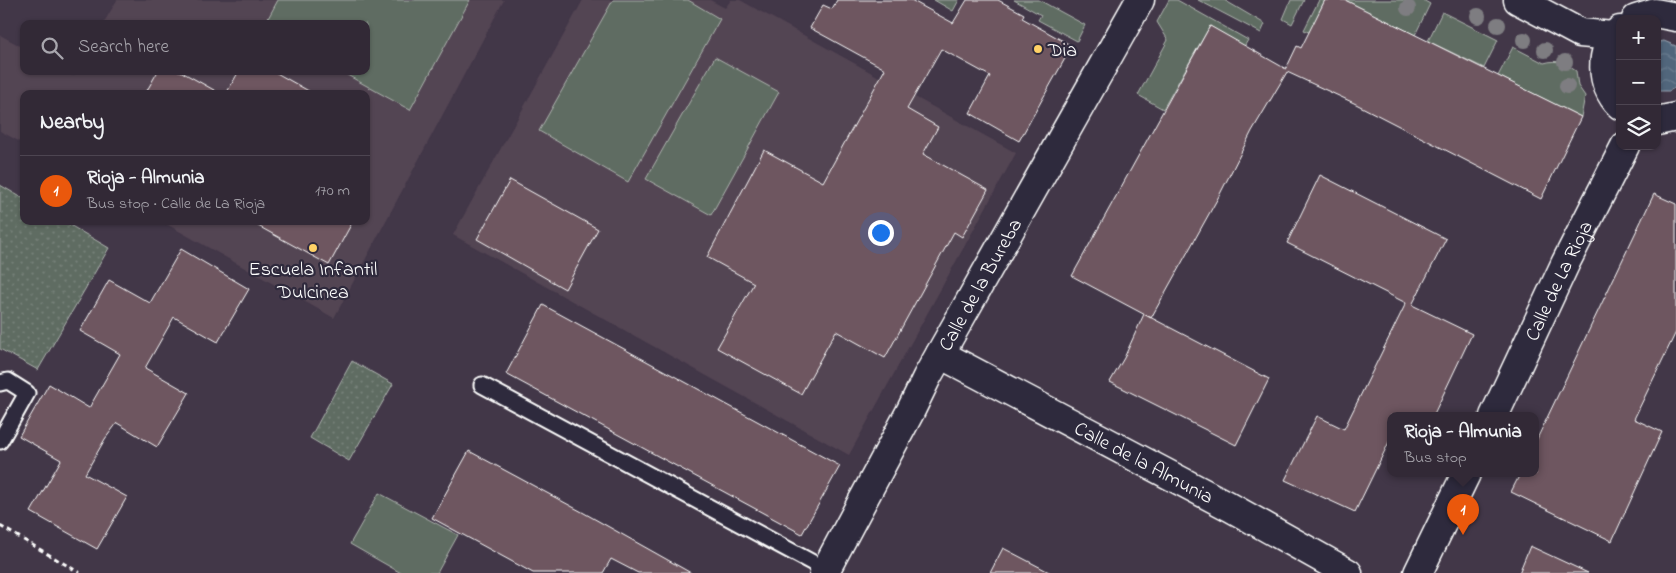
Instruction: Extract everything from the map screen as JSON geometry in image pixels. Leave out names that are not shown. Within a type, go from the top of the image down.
[{"type":"street","name":"Calle de la Bureba","points":[[825,572],[940,354],[1140,0]]},
{"type":"street","points":[[1518,0],[1580,33],[1616,33]]},
{"type":"street","points":[[1648,15],[1654,13],[1676,17]]},
{"type":"street","points":[[1616,35],[1606,51],[1603,67],[1606,84],[1616,101]]},
{"type":"street","points":[[1661,120],[1676,117]]},
{"type":"street","name":"Calle de La Rioja","points":[[1496,412],[1566,262],[1623,150]]},
{"type":"street","name":"Calle de la Almunia","points":[[940,354],[1222,502],[1348,573]]},
{"type":"street","points":[[1418,573],[1465,477]]},
{"type":"lane","points":[[0,383],[8,381],[28,393],[0,441]]},
{"type":"lane","points":[[482,385],[825,572]]},
{"type":"path","points":[[0,526],[80,573]]},
{"type":"shaded area","points":[[117,0],[504,0],[334,318],[168,225],[370,225],[370,90],[20,90],[20,142],[0,131],[0,35],[20,46],[20,75],[370,75],[370,20],[105,20]]},
{"type":"shaded area","points":[[583,0],[710,0],[725,8],[731,0],[740,0],[1016,153],[849,455],[453,235]]},
{"type":"green space","points":[[278,0],[470,0],[410,110],[347,75],[370,75],[370,20],[267,20]]},
{"type":"green space","points":[[613,0],[688,0],[720,19],[628,182],[539,131]]},
{"type":"green space","points":[[934,0],[959,0],[953,11]]},
{"type":"green space","points":[[1014,0],[1039,0],[1085,25],[1077,41],[1038,20],[1041,15]]},
{"type":"green space","points":[[1169,0],[1177,0],[1248,40],[1233,65],[1233,40],[1210,26],[1163,109],[1138,95],[1168,40],[1157,22]]},
{"type":"green space","points":[[1198,0],[1224,0],[1265,24],[1261,33]]},
{"type":"green space","points":[[1291,0],[1304,0],[1292,24],[1283,19]]},
{"type":"green space","points":[[1319,0],[1325,0],[1318,15],[1327,40],[1304,30]]},
{"type":"green space","points":[[1345,0],[1423,0],[1430,4],[1415,35]]},
{"type":"green space","points":[[1442,12],[1498,40],[1484,68],[1428,41]]},
{"type":"green space","points":[[1513,47],[1544,63],[1553,61],[1561,63],[1576,71],[1578,86],[1585,96],[1581,117],[1498,76]]},
{"type":"green space","points":[[715,57],[779,92],[711,215],[646,179]]},
{"type":"green space","points":[[0,185],[20,197],[20,225],[70,225],[109,248],[38,370],[0,349]]},
{"type":"green space","points":[[352,361],[393,384],[349,461],[310,438]]},
{"type":"green space","points":[[379,493],[458,535],[437,573],[401,573],[350,544]]},
{"type":"water","points":[[1661,41],[1676,46],[1676,87],[1669,91],[1661,91]]},
{"type":"building","points":[[837,0],[911,0],[953,23],[967,0],[998,0],[1024,14],[1022,18],[1072,46],[1019,141],[970,113],[990,76],[941,49],[907,109],[938,127],[923,154],[988,190],[962,237],[954,232],[885,358],[836,331],[801,394],[717,348],[754,283],[707,257],[764,150],[823,182],[885,69],[810,28],[823,5],[832,9]]},
{"type":"building","points":[[1325,0],[1345,0],[1581,117],[1541,199],[1354,103],[1287,72],[1252,131],[1219,196],[1151,318],[1072,276],[1210,26],[1286,69],[1297,46],[1301,48]]},
{"type":"building","points":[[156,75],[187,75],[214,90],[147,90]]},
{"type":"building","points":[[237,75],[280,75],[307,90],[228,90]]},
{"type":"building","points":[[1320,175],[1446,239],[1412,305],[1472,334],[1435,412],[1387,412],[1387,446],[1355,512],[1285,480],[1317,416],[1344,429],[1406,303],[1287,243]]},
{"type":"building","points":[[510,180],[598,229],[565,289],[477,239]]},
{"type":"building","points":[[1654,194],[1676,204],[1676,332],[1634,419],[1662,432],[1612,541],[1511,492],[1518,477],[1539,477],[1539,435]]},
{"type":"building","points":[[256,225],[351,225],[329,265]]},
{"type":"building","points":[[181,249],[249,289],[218,342],[174,317],[145,368],[189,393],[157,447],[117,423],[105,439],[85,474],[127,497],[97,549],[31,512],[61,460],[19,436],[49,384],[89,408],[120,354],[80,331],[109,280],[150,303]]},
{"type":"building","points":[[543,305],[840,466],[802,534],[506,374]]},
{"type":"building","points":[[1144,314],[1269,379],[1236,445],[1110,382],[1124,358]]},
{"type":"building","points":[[469,451],[691,573],[638,573],[611,559],[603,573],[533,573],[432,518]]},
{"type":"building","points":[[1530,546],[1588,573],[1519,573]]},
{"type":"building","points":[[1003,548],[1051,573],[990,573]]},
{"type":"place","name":"Dia","points":[[1038,49]]},
{"type":"place","name":"Escuela Infantil Dulcinea","points":[[313,248]]},
{"type":"place","name":"Rioja - Almunia","points":[[1463,535]]}]
